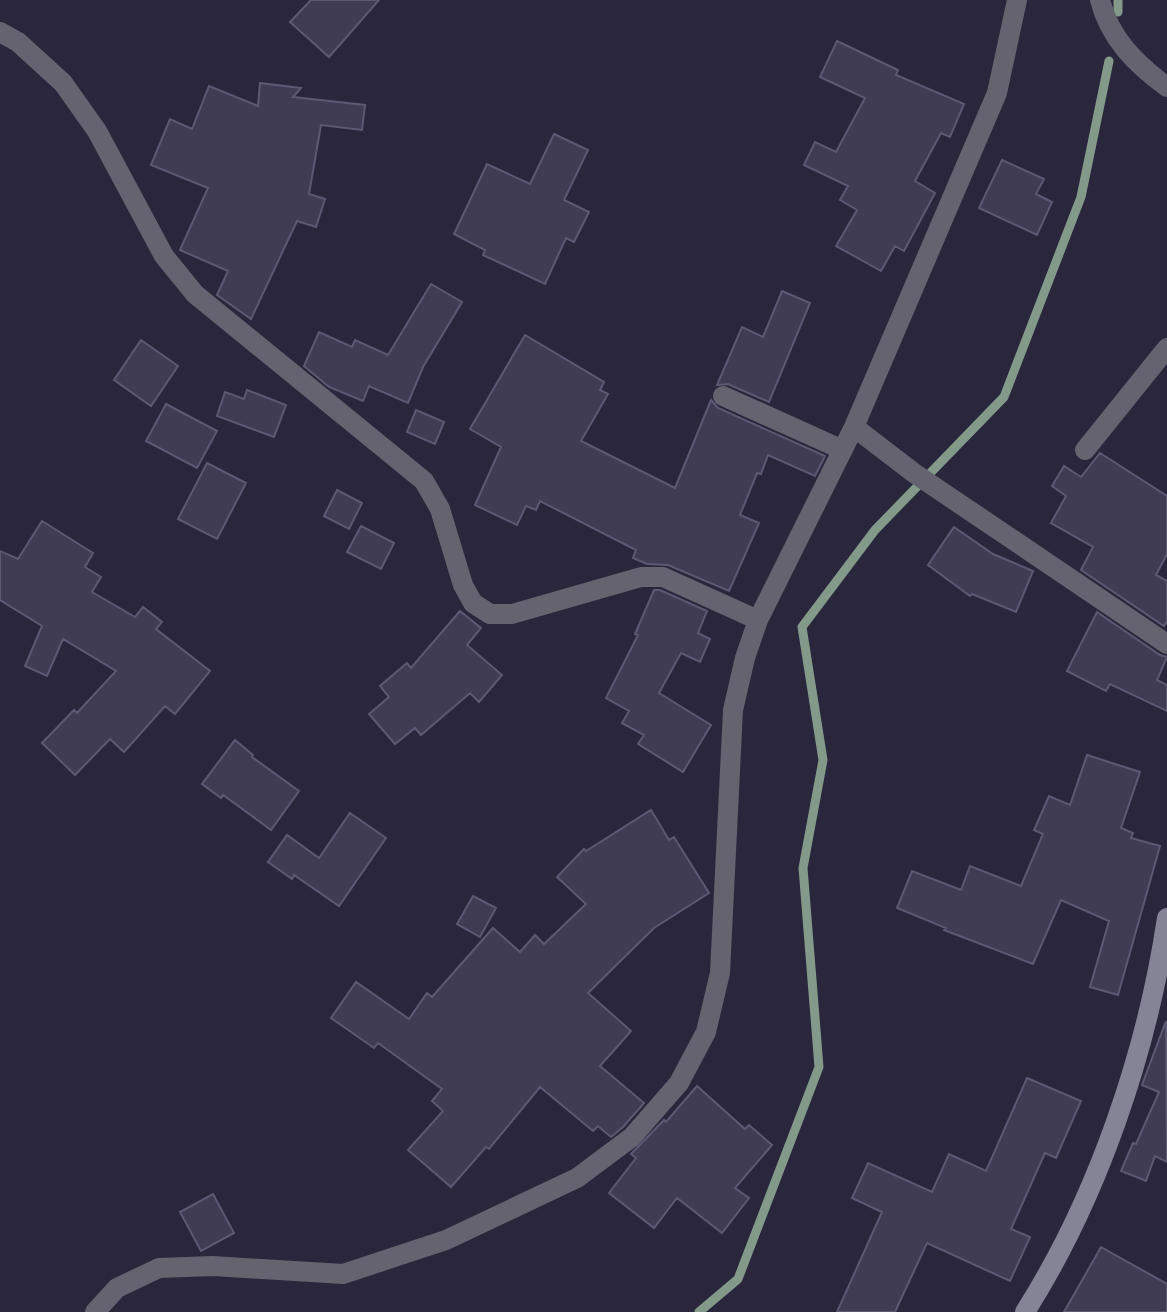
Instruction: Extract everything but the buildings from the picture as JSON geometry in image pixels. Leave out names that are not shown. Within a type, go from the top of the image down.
[{"type":"main road","points":[[1025,1312],[1053,1269],[1092,1183],[1113,1125],[1159,974],[1167,918]]},
{"type":"street","points":[[95,1312],[117,1288],[159,1268],[213,1266],[343,1274],[446,1240],[577,1178],[632,1137],[679,1083],[706,1032],[720,973],[733,710],[745,658],[758,620],[854,427],[997,93],[1017,0]]},
{"type":"street","points":[[1100,0],[1103,13],[1121,45],[1146,72],[1167,87]]},
{"type":"street","points":[[0,32],[18,42],[63,83],[97,131],[164,256],[195,294],[424,481],[440,509],[463,585],[473,603],[490,614],[512,614],[613,583],[641,577],[663,577],[758,620]]},
{"type":"street","points":[[1085,450],[1167,348]]},
{"type":"street","points":[[723,396],[843,450]]},
{"type":"street","points":[[854,427],[914,473],[1167,644]]},
{"type":"waterway","points":[[1118,0],[1118,12]]},
{"type":"waterway","points":[[699,1312],[738,1279],[819,1067],[803,868],[823,760],[802,627],[875,530],[1004,397],[1081,197],[1109,61]]}]
